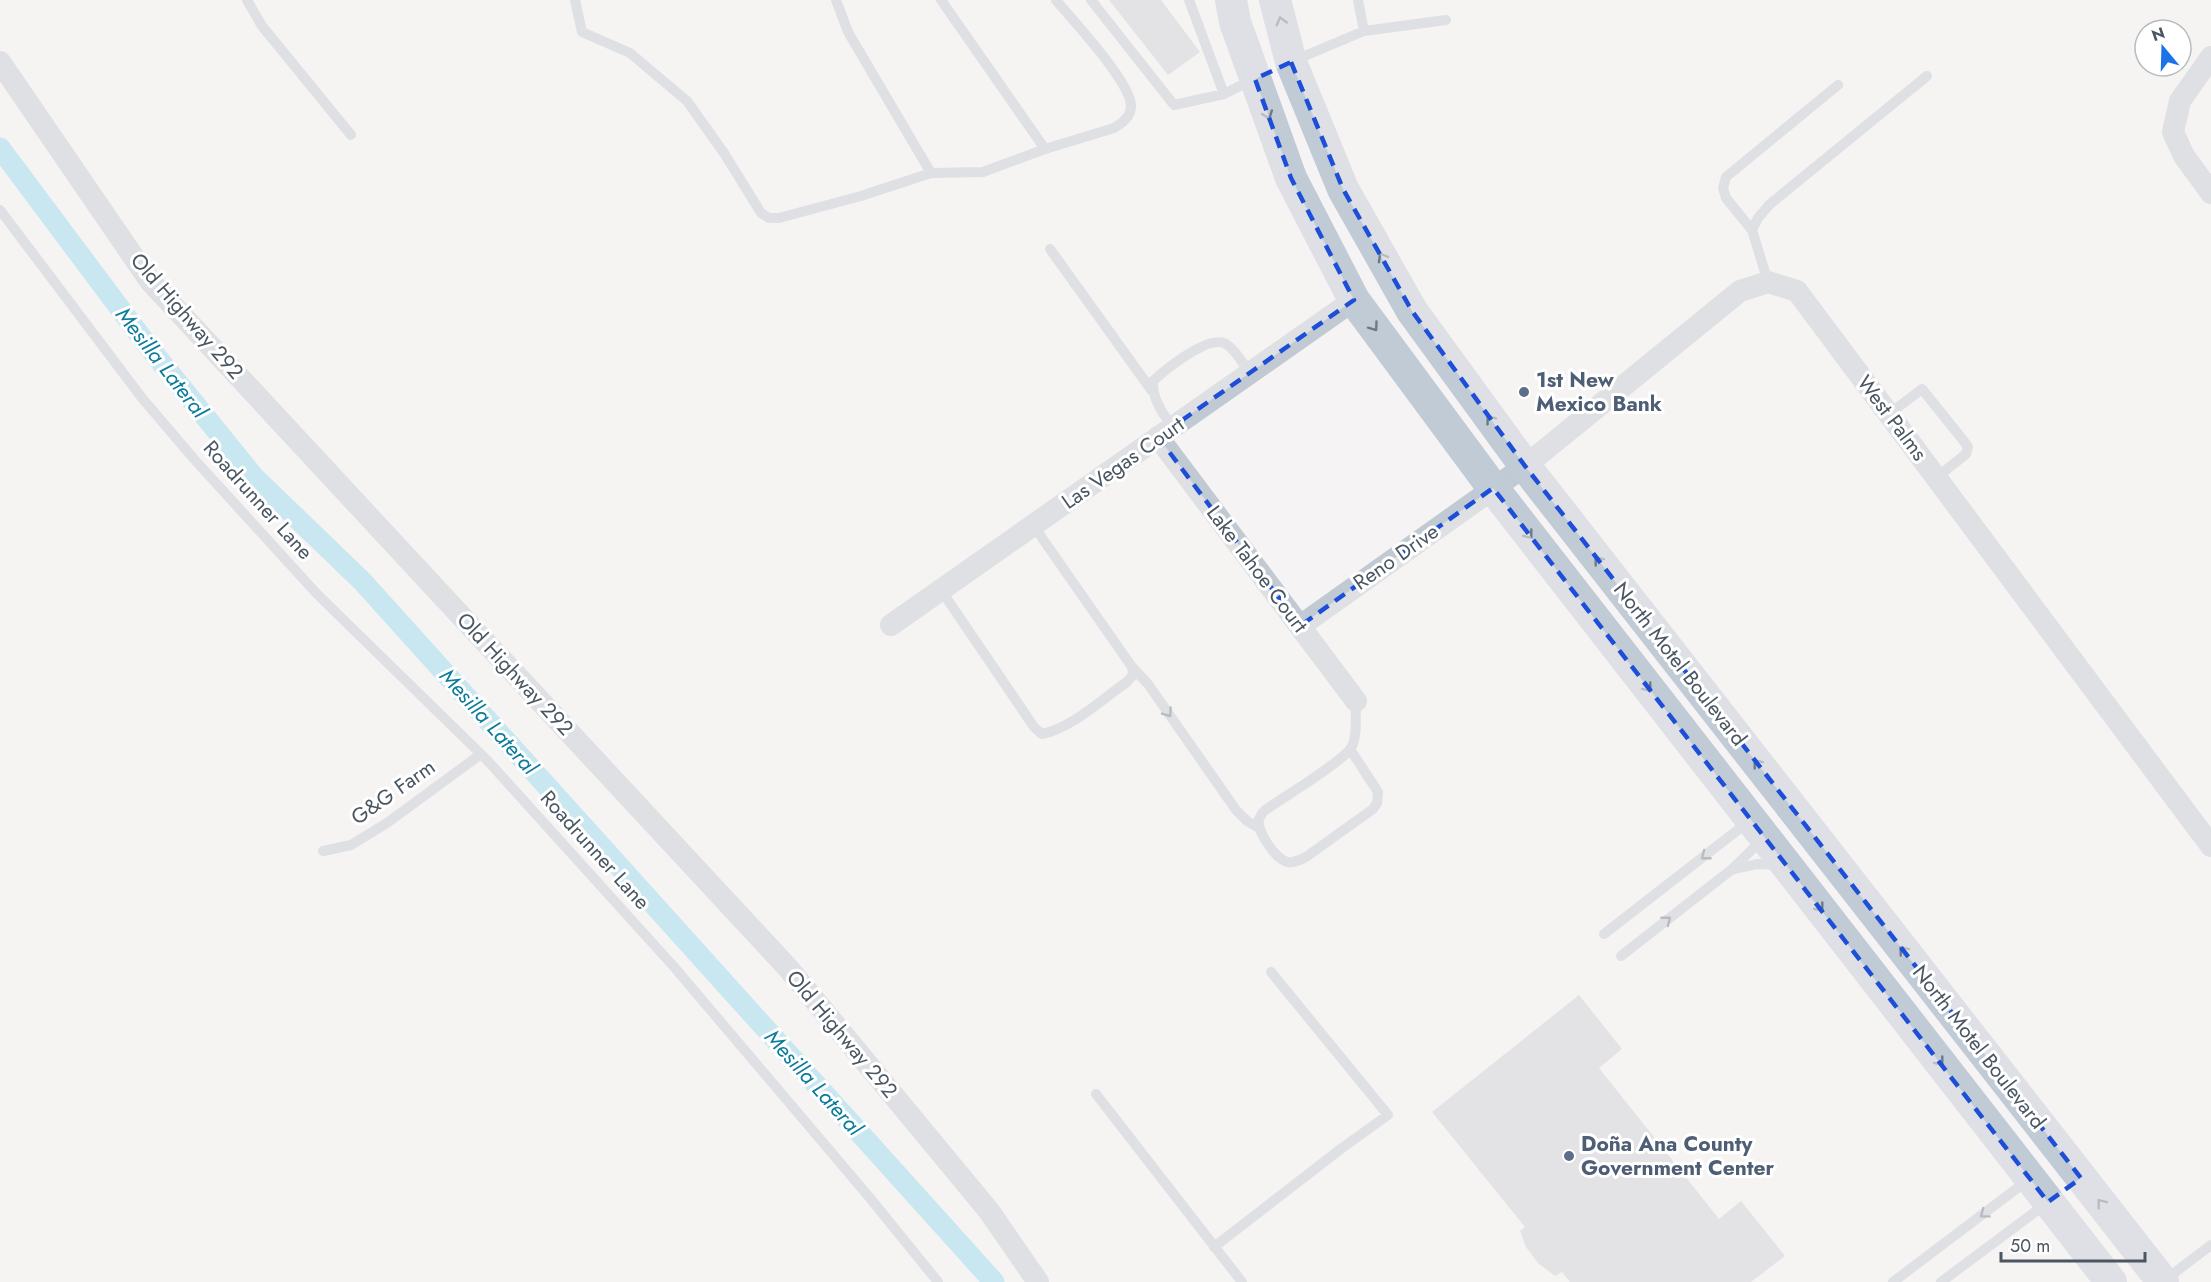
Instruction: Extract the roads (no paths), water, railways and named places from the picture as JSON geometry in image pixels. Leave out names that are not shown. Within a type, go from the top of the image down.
[{"type":"main road","name":"North Motel Boulevard","points":[[1231,0],[1235,22],[1291,178],[1354,300],[1493,488],[2111,1282]]},
{"type":"main road","name":"North Motel Boulevard","points":[[1275,0],[1292,62],[1343,189],[1407,301],[1525,466],[2163,1282]]},
{"type":"main road","points":[[1255,79],[1292,62]]},
{"type":"main road","points":[[1758,829],[1790,806]]},
{"type":"main road","points":[[2039,1190],[2062,1154]]},
{"type":"main road","points":[[2039,1190],[2081,1178]]},
{"type":"street","points":[[2211,57],[2180,101],[2174,132],[2184,156],[2211,193]]},
{"type":"street","name":"Old Highway 292","points":[[0,62],[150,280],[788,969],[989,1211],[1038,1282]]},
{"type":"street","points":[[1493,488],[1525,466],[1740,291],[1768,282]]},
{"type":"street","name":"West Palms","points":[[1768,282],[1797,291],[2211,846]]},
{"type":"street","name":"Las Vegas Court","points":[[891,625],[1354,300]]},
{"type":"street","name":"Lake Tahoe Court","points":[[1166,433],[1300,626],[1356,701]]},
{"type":"street","name":"Reno Drive","points":[[1300,626],[1493,488]]},
{"type":"lane","points":[[248,0],[262,26],[351,135]]},
{"type":"lane","points":[[575,0],[582,32],[630,53],[687,101],[724,153],[761,213],[769,218],[779,218],[861,196],[931,173],[983,171],[1114,128],[1122,123],[1129,115],[1131,105],[1117,75],[1056,0]]},
{"type":"lane","points":[[836,0],[848,32],[931,173]]},
{"type":"lane","points":[[941,0],[1045,149]]},
{"type":"lane","points":[[1091,0],[1174,105],[1224,94],[1255,79]]},
{"type":"lane","points":[[1189,0],[1224,94]]},
{"type":"lane","points":[[1358,0],[1364,31]]},
{"type":"lane","points":[[1292,62],[1364,31],[1446,20]]},
{"type":"lane","points":[[1752,230],[1758,218],[1770,204],[1927,76]]},
{"type":"lane","points":[[1768,282],[1752,230],[1726,198],[1723,188],[1726,177],[1838,85]]},
{"type":"lane","name":"Roadrunner Lane","points":[[0,210],[142,398],[194,459],[317,594],[481,754],[675,968],[870,1198],[938,1282]]},
{"type":"lane","points":[[1050,249],[1152,391],[1166,433]]},
{"type":"lane","points":[[1152,391],[1153,381],[1160,374],[1204,344],[1215,340],[1230,346],[1250,374]]},
{"type":"lane","points":[[1889,414],[1922,389],[1963,440],[1968,447],[1966,454],[1936,478]]},
{"type":"lane","points":[[1033,525],[1236,810],[1246,821],[1259,828],[1279,859],[1286,862],[1306,857],[1373,809],[1377,803],[1378,792],[1350,749]]},
{"type":"lane","points":[[940,590],[1034,727],[1042,734],[1055,732],[1127,682],[1133,675],[1132,667]]},
{"type":"lane","points":[[1259,828],[1259,819],[1264,811],[1350,749],[1354,740],[1356,701]]},
{"type":"lane","name":"G&G Farm","points":[[323,851],[351,845],[387,823],[481,754]]},
{"type":"lane","points":[[1621,956],[1731,870],[1758,829]]},
{"type":"lane","points":[[1604,934],[1758,829]]},
{"type":"lane","points":[[1731,870],[1757,864],[1774,864],[1791,871]]},
{"type":"lane","points":[[1214,1247],[1342,1148],[1388,1116],[1271,972]]},
{"type":"lane","points":[[1095,1094],[1242,1282]]},
{"type":"lane","points":[[1893,1282],[2039,1190]]},
{"type":"lane","points":[[1941,1282],[2039,1190]]},
{"type":"lane","points":[[2163,1282],[2211,1245]]},
{"type":"waterway","name":"Mesilla Lateral","points":[[0,148],[148,346],[254,477],[362,581],[994,1282]]},
{"type":"place","name":"1st New Mexico Bank","points":[[1524,392]]},
{"type":"place","name":"Doña Ana County Government Center","points":[[1569,1156]]}]
